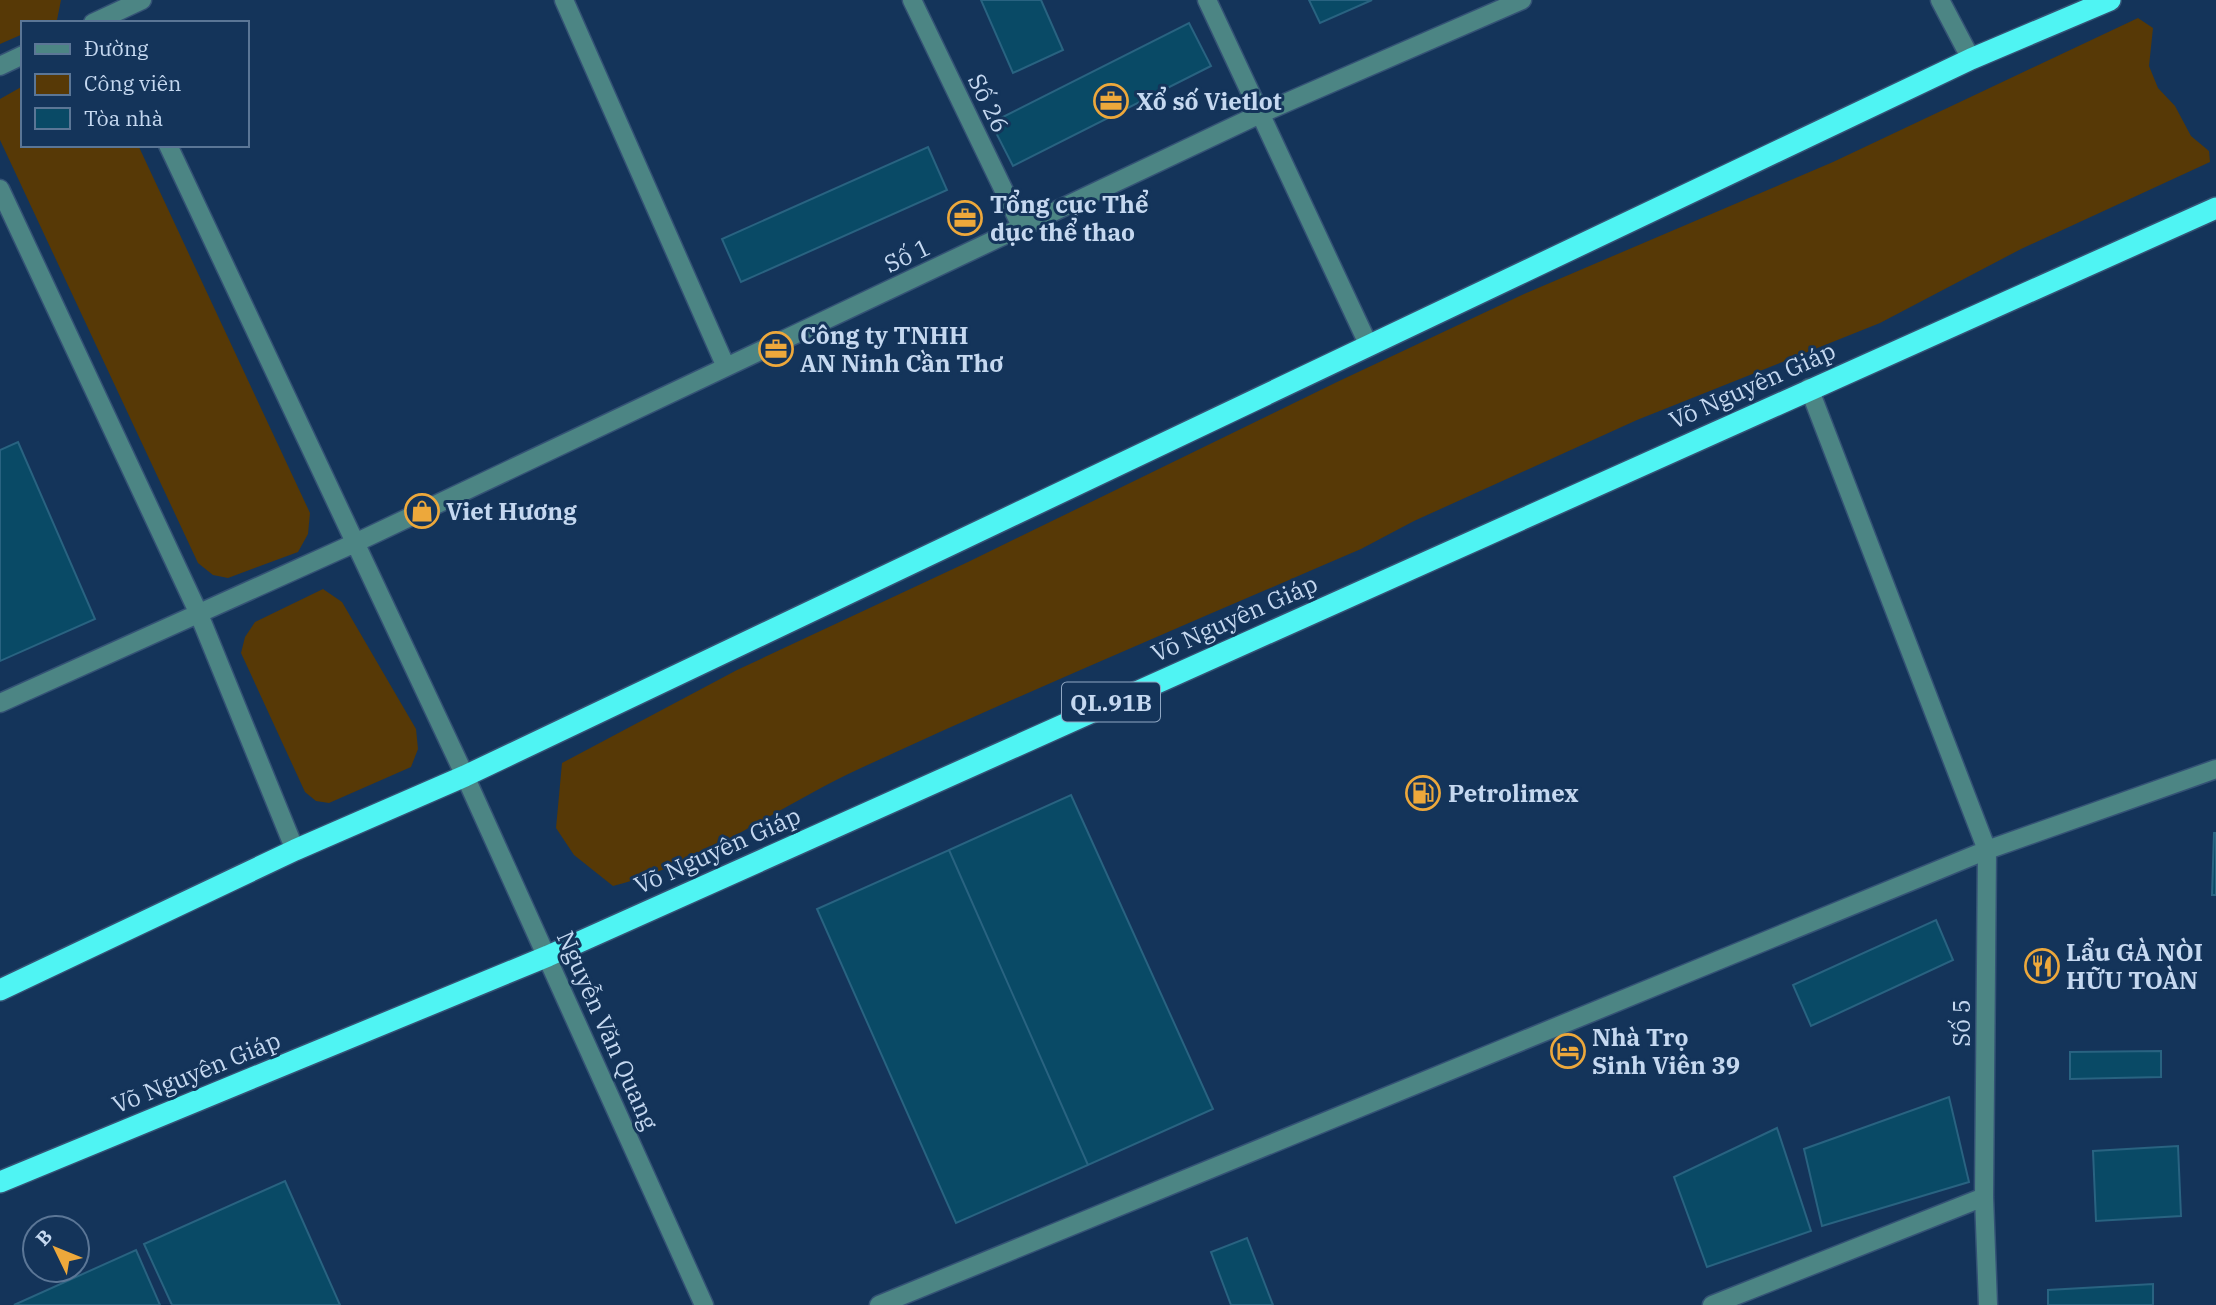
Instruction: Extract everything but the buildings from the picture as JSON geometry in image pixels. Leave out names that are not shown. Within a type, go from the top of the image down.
[{"type":"highway","points":[[0,989],[295,850],[465,776],[1971,60],[2110,0]]},
{"type":"highway","name":"Võ Nguyên Giáp","points":[[0,1182],[548,956],[1809,388],[2216,208]]},
{"type":"street","points":[[103,15],[142,0]]},
{"type":"street","points":[[564,0],[726,367]]},
{"type":"street","name":"Số 26","points":[[912,0],[1022,228]]},
{"type":"street","points":[[1207,0],[1369,346]]},
{"type":"street","name":"Số 1","points":[[0,703],[355,543],[1260,114],[1522,0]]},
{"type":"street","points":[[1940,0],[1971,60]]},
{"type":"street","points":[[0,66],[21,56]]},
{"type":"street","name":"Nguyễn Văn Quang","points":[[169,147],[465,776],[704,1305]]},
{"type":"street","points":[[0,189],[198,612],[295,850]]},
{"type":"street","points":[[1809,388],[1987,850]]},
{"type":"street","points":[[879,1305],[1987,850],[2216,769]]},
{"type":"street","name":"Số 5","points":[[1987,850],[1984,1197],[1988,1305]]},
{"type":"street","points":[[1712,1305],[1984,1197]]},
{"type":"green space","points":[[0,0],[61,0],[57,20],[21,21],[21,35],[0,44]]},
{"type":"green space","points":[[2138,18],[2153,28],[2149,66],[2158,88],[2175,106],[2191,136],[2209,151],[2210,162],[2021,249],[1880,323],[1637,420],[1414,521],[1361,549],[861,768],[709,849],[646,876],[613,886],[574,855],[556,828],[562,763],[737,670],[968,562],[1524,294],[1833,162]]},
{"type":"green space","points":[[21,87],[21,147],[139,147],[310,513],[308,534],[298,552],[228,578],[213,575],[198,563],[0,140],[0,99]]},
{"type":"green space","points":[[323,589],[342,602],[416,729],[418,749],[411,767],[329,803],[316,801],[305,792],[241,653],[245,637],[255,622]]},
{"type":"place","name":"Xổ số Vietlot","points":[[1111,101]]},
{"type":"place","name":"Tổng cục Thể dục thể thao","points":[[965,218]]},
{"type":"place","name":"Công ty TNHH AN Ninh Cần Thơ","points":[[776,349]]},
{"type":"place","name":"Viet Hương","points":[[422,511]]},
{"type":"place","name":"Petrolimex","points":[[1423,793]]},
{"type":"place","name":"Lẩu GÀ NÒI HỮU TOÀN","points":[[2042,966]]},
{"type":"place","name":"Nhà Trọ Sinh Viên 39","points":[[1568,1051]]}]
